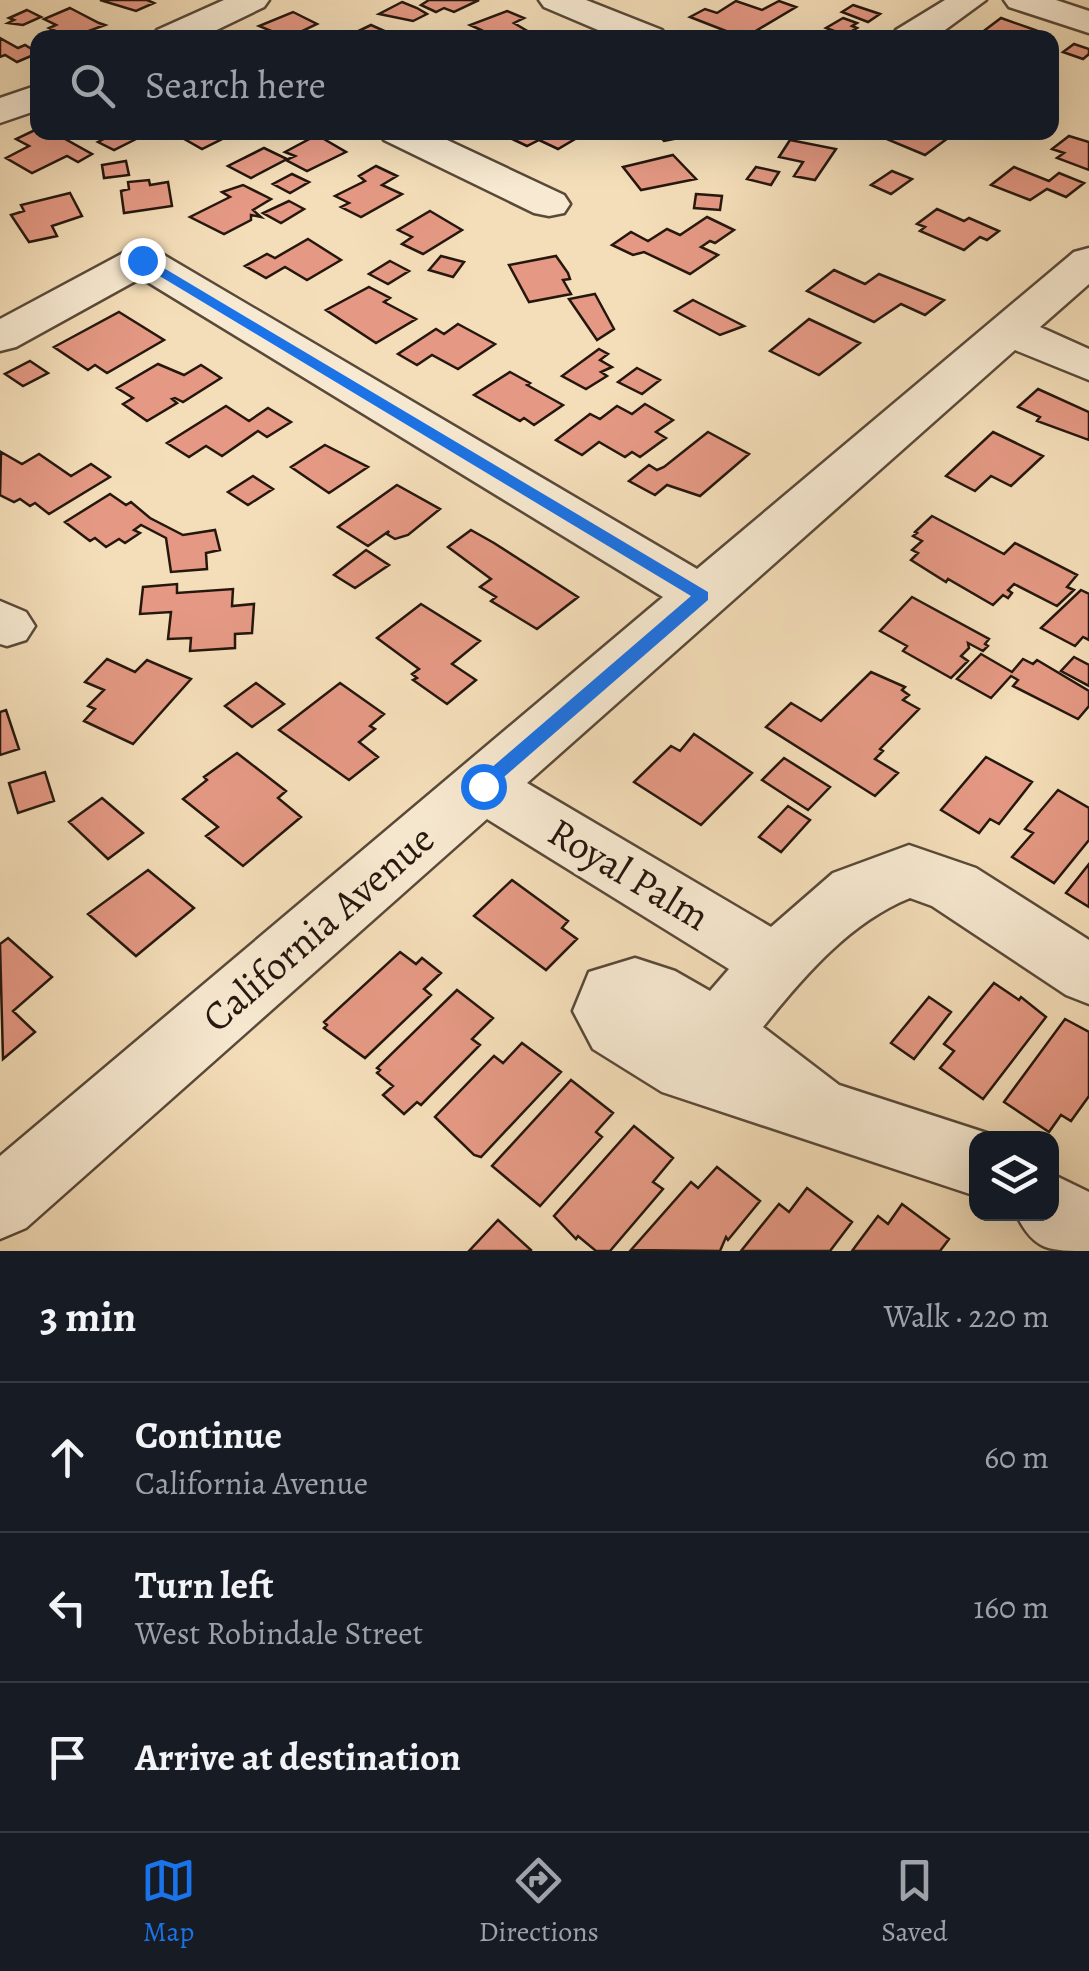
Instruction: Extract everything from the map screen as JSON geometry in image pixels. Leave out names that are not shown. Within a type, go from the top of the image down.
[{"type":"street","points":[[194,30],[252,0]]},
{"type":"street","points":[[556,0],[629,30]]},
{"type":"street","points":[[921,30],[969,0]]},
{"type":"street","points":[[1021,0],[1089,22]]},
{"type":"street","points":[[0,112],[30,99]]},
{"type":"street","points":[[415,140],[550,204]]},
{"type":"street","points":[[0,336],[142,260],[702,596]]},
{"type":"street","name":"California Avenue","points":[[0,1203],[1089,262]]},
{"type":"street","points":[[1009,330],[1089,366]]},
{"type":"street","name":"Royal Palm","points":[[483,786],[775,962]]},
{"type":"street","points":[[716,1032],[775,962],[856,892],[909,872],[954,886],[1089,975]]},
{"type":"street","points":[[822,1114],[716,1032],[654,992],[633,986],[613,993],[608,1011],[617,1028],[687,1070],[822,1114],[969,1160]]},
{"type":"street","points":[[1059,1215],[1089,1238]]},
{"type":"building","points":[[100,0],[147,0],[154,3],[136,11]]},
{"type":"building","points":[[429,0],[479,0],[454,12],[444,8],[436,12],[421,5]]},
{"type":"building","points":[[736,1],[762,10],[779,1],[796,7],[757,30],[723,30],[690,17],[705,9],[717,13]]},
{"type":"building","points":[[402,2],[427,14],[413,21],[379,14]]},
{"type":"building","points":[[853,5],[880,14],[868,22],[842,12]]},
{"type":"building","points":[[70,8],[105,25],[92,30],[53,30],[49,28],[56,25],[44,19]]},
{"type":"building","points":[[27,10],[41,17],[23,25],[8,23],[14,20],[9,18]]},
{"type":"building","points":[[507,11],[524,18],[514,23],[526,30],[481,30],[470,25]]},
{"type":"building","points":[[293,12],[317,24],[305,30],[269,30],[259,26]]},
{"type":"building","points":[[843,18],[857,23],[852,26],[857,28],[854,30],[826,28]]},
{"type":"building","points":[[1001,18],[1035,30],[985,30]]},
{"type":"building","points":[[0,38],[18,48],[25,45],[30,48],[30,56],[17,62],[5,55],[0,57]]},
{"type":"building","points":[[1074,44],[1089,49],[1089,54],[1083,59],[1063,52]]},
{"type":"building","points":[[30,132],[30,140],[67,140],[92,154],[78,162],[67,156],[32,173],[6,158],[29,146],[16,139]]},
{"type":"building","points":[[1069,136],[1089,142],[1089,170],[1057,158],[1064,153],[1052,149]]},
{"type":"building","points":[[102,140],[134,140],[114,150],[98,142]]},
{"type":"building","points":[[186,140],[220,140],[202,149]]},
{"type":"building","points":[[308,140],[326,140],[346,152],[307,171],[286,160],[295,156],[285,152]]},
{"type":"building","points":[[514,140],[539,140],[527,146]]},
{"type":"building","points":[[539,140],[573,140],[558,149]]},
{"type":"building","points":[[790,140],[836,149],[815,180],[794,176],[803,162],[779,157]]},
{"type":"building","points":[[889,140],[945,140],[925,155]]},
{"type":"building","points":[[264,148],[287,159],[251,178],[228,166]]},
{"type":"building","points":[[673,155],[696,179],[641,190],[623,167]]},
{"type":"building","points":[[126,161],[129,175],[104,178],[102,165]]},
{"type":"building","points":[[376,166],[397,176],[382,185],[402,194],[361,217],[341,207],[349,203],[335,196],[365,181],[359,176]]},
{"type":"building","points":[[756,167],[779,172],[771,185],[747,179]]},
{"type":"building","points":[[1014,167],[1049,181],[1059,173],[1084,183],[1066,197],[1047,189],[1030,200],[991,185]]},
{"type":"building","points":[[892,171],[912,179],[891,194],[871,185]]},
{"type":"building","points":[[292,174],[309,182],[290,193],[273,184]]},
{"type":"building","points":[[149,180],[150,185],[168,182],[172,206],[124,213],[121,191],[129,189],[128,182]]},
{"type":"building","points":[[243,185],[271,199],[253,210],[261,217],[251,215],[251,220],[224,234],[190,217],[230,197],[222,192]]},
{"type":"building","points":[[70,193],[82,216],[52,226],[57,236],[29,242],[11,215],[24,211],[21,205]]},
{"type":"building","points":[[696,194],[722,196],[720,210],[694,208]]},
{"type":"building","points":[[289,201],[304,209],[281,223],[263,213]]},
{"type":"building","points":[[937,209],[999,231],[987,240],[980,237],[964,250],[920,231],[925,227],[917,224]]},
{"type":"building","points":[[430,211],[462,230],[423,254],[402,244],[412,237],[398,230]]},
{"type":"building","points":[[707,217],[734,230],[701,247],[718,255],[690,274],[644,252],[633,255],[612,245],[631,232],[648,241],[667,229],[680,235]]},
{"type":"building","points":[[308,239],[341,260],[307,280],[285,267],[266,278],[245,266],[267,254],[275,258]]},
{"type":"building","points":[[441,256],[464,262],[453,277],[429,270]]},
{"type":"building","points":[[556,256],[568,273],[570,279],[563,280],[571,294],[529,302],[509,265]]},
{"type":"building","points":[[390,261],[409,271],[388,284],[369,274]]},
{"type":"building","points":[[834,270],[865,284],[879,274],[944,300],[925,315],[901,304],[874,322],[807,291]]},
{"type":"building","points":[[369,287],[390,298],[384,302],[416,319],[376,343],[326,310]]},
{"type":"building","points":[[595,294],[614,329],[597,340],[569,299]]},
{"type":"building","points":[[693,300],[744,326],[720,335],[675,311]]},
{"type":"building","points":[[119,312],[164,340],[107,373],[95,365],[88,370],[54,347]]},
{"type":"building","points":[[809,319],[860,343],[819,375],[770,351]]},
{"type":"building","points":[[458,324],[495,344],[458,369],[432,355],[417,365],[398,354],[436,329],[444,334]]},
{"type":"building","points":[[599,349],[608,354],[600,360],[612,367],[601,372],[607,376],[586,389],[562,376]]},
{"type":"building","points":[[30,361],[48,373],[23,386],[5,374]]},
{"type":"building","points":[[158,364],[184,375],[201,365],[221,378],[183,402],[172,399],[177,403],[147,421],[123,404],[133,398],[117,388]]},
{"type":"building","points":[[637,368],[660,380],[642,394],[618,382]]},
{"type":"building","points":[[510,372],[563,405],[534,425],[474,395]]},
{"type":"building","points":[[1038,389],[1089,412],[1089,440],[1037,421],[1040,417],[1018,407]]},
{"type":"building","points":[[645,404],[673,420],[656,432],[666,438],[640,457],[632,452],[625,457],[599,442],[582,455],[556,440],[590,414],[600,419],[617,406],[632,414]]},
{"type":"building","points":[[226,406],[249,421],[268,408],[291,422],[267,437],[258,431],[222,456],[206,446],[189,457],[167,443]]},
{"type":"building","points":[[708,432],[749,454],[700,496],[667,485],[655,495],[629,481],[649,465],[657,470],[664,467]]},
{"type":"building","points":[[993,432],[1043,456],[1011,486],[991,476],[975,491],[946,476]]},
{"type":"building","points":[[325,445],[368,467],[329,493],[291,467]]},
{"type":"building","points":[[1,452],[22,464],[39,454],[71,476],[91,464],[110,477],[49,514],[35,503],[30,506],[20,499],[14,502],[0,495]]},
{"type":"building","points":[[253,476],[273,489],[248,505],[228,492]]},
{"type":"building","points":[[397,485],[440,509],[408,535],[395,539],[387,534],[389,531],[368,546],[338,527]]},
{"type":"building","points":[[110,494],[126,505],[131,502],[150,518],[183,535],[215,530],[220,550],[206,553],[207,569],[171,572],[166,538],[141,525],[134,530],[140,533],[125,543],[119,539],[106,547],[95,538],[90,541],[65,522]]},
{"type":"building","points":[[932,516],[1004,554],[1015,543],[1077,575],[1067,587],[1074,590],[1057,606],[1014,584],[1008,590],[1012,593],[1008,598],[1003,595],[993,605],[948,579],[946,582],[911,560],[918,553],[912,550],[922,541],[913,536]]},
{"type":"building","points":[[471,530],[578,597],[537,629],[491,601],[496,597],[480,587],[491,579],[448,547]]},
{"type":"building","points":[[366,550],[389,565],[355,588],[334,575]]},
{"type":"building","points":[[177,584],[177,593],[233,589],[232,606],[254,604],[252,633],[235,634],[235,648],[190,651],[191,638],[168,639],[171,612],[140,614],[143,587]]},
{"type":"building","points":[[1081,590],[1089,594],[1089,640],[1083,637],[1075,646],[1041,628]]},
{"type":"building","points":[[912,597],[989,639],[985,644],[988,646],[983,651],[968,643],[969,648],[961,656],[968,661],[951,678],[903,651],[907,646],[880,631]]},
{"type":"building","points":[[421,604],[480,641],[452,664],[476,680],[447,704],[413,680],[417,678],[412,674],[419,669],[377,638]]},
{"type":"building","points":[[981,654],[1012,672],[1023,659],[1033,664],[1037,660],[1089,691],[1089,706],[1078,719],[1013,686],[1018,680],[1011,676],[991,698],[957,679]]},
{"type":"building","points":[[1074,657],[1089,665],[1089,686],[1061,671]]},
{"type":"building","points":[[107,659],[135,672],[147,660],[191,679],[133,744],[84,721],[95,709],[88,706],[104,690],[85,682]]},
{"type":"building","points":[[871,672],[905,687],[902,690],[909,695],[903,700],[919,709],[880,749],[883,751],[875,759],[898,773],[875,796],[766,727],[791,703],[821,721]]},
{"type":"building","points":[[256,683],[284,704],[252,727],[225,706]]},
{"type":"building","points":[[340,683],[384,714],[370,726],[375,729],[359,742],[378,757],[349,780],[279,730]]},
{"type":"building","points":[[6,710],[19,749],[0,755],[0,712]]},
{"type":"building","points":[[694,734],[752,773],[701,825],[634,782],[671,746],[680,751]]},
{"type":"building","points":[[237,753],[286,791],[278,798],[301,817],[243,866],[206,836],[218,827],[183,799],[207,780],[204,777]]},
{"type":"building","points":[[986,757],[1032,782],[999,824],[990,819],[979,833],[941,810]]},
{"type":"building","points":[[784,758],[830,787],[808,810],[762,780]]},
{"type":"building","points":[[45,772],[54,801],[18,813],[9,783]]},
{"type":"building","points":[[1058,790],[1089,808],[1089,840],[1054,883],[1012,857],[1033,833],[1025,829]]},
{"type":"building","points":[[102,798],[143,833],[108,859],[69,822]]},
{"type":"building","points":[[788,806],[810,820],[781,852],[759,837]]},
{"type":"building","points":[[1089,864],[1089,907],[1066,893]]},
{"type":"building","points":[[148,870],[194,908],[136,956],[88,914]]},
{"type":"building","points":[[512,880],[568,921],[562,928],[577,939],[546,970],[474,916]]},
{"type":"building","points":[[8,938],[52,977],[13,1011],[35,1032],[3,1059],[0,944]]},
{"type":"building","points":[[400,952],[416,964],[422,958],[441,973],[424,989],[431,995],[365,1058],[324,1028],[324,1022]]},
{"type":"building","points":[[994,983],[1019,1000],[1021,997],[1046,1017],[983,1099],[940,1068],[954,1051],[944,1044]]},
{"type":"building","points":[[457,990],[493,1018],[472,1039],[480,1045],[421,1105],[417,1102],[404,1114],[383,1095],[393,1086],[377,1073],[377,1068]]},
{"type":"building","points":[[929,997],[951,1012],[914,1059],[891,1043]]},
{"type":"building","points":[[1065,1019],[1089,1032],[1089,1096],[1071,1121],[1061,1115],[1048,1131],[1004,1102]]},
{"type":"building","points":[[522,1043],[561,1072],[481,1157],[474,1155],[435,1117],[494,1056],[503,1063]]},
{"type":"building","points":[[571,1080],[613,1113],[596,1132],[602,1137],[540,1206],[492,1166]]},
{"type":"building","points":[[634,1126],[673,1158],[653,1182],[663,1189],[610,1251],[596,1251],[578,1236],[576,1239],[554,1216]]},
{"type":"building","points":[[717,1167],[760,1201],[728,1240],[726,1237],[720,1251],[631,1250],[691,1182],[698,1188]]},
{"type":"building","points":[[807,1188],[852,1222],[830,1251],[741,1251],[779,1204],[789,1212]]},
{"type":"building","points":[[902,1204],[949,1239],[940,1251],[852,1251],[878,1216],[888,1224]]},
{"type":"building","points":[[498,1220],[531,1250],[469,1251]]},
{"type":"route","points":[[142,260],[702,596],[483,786]]}]
